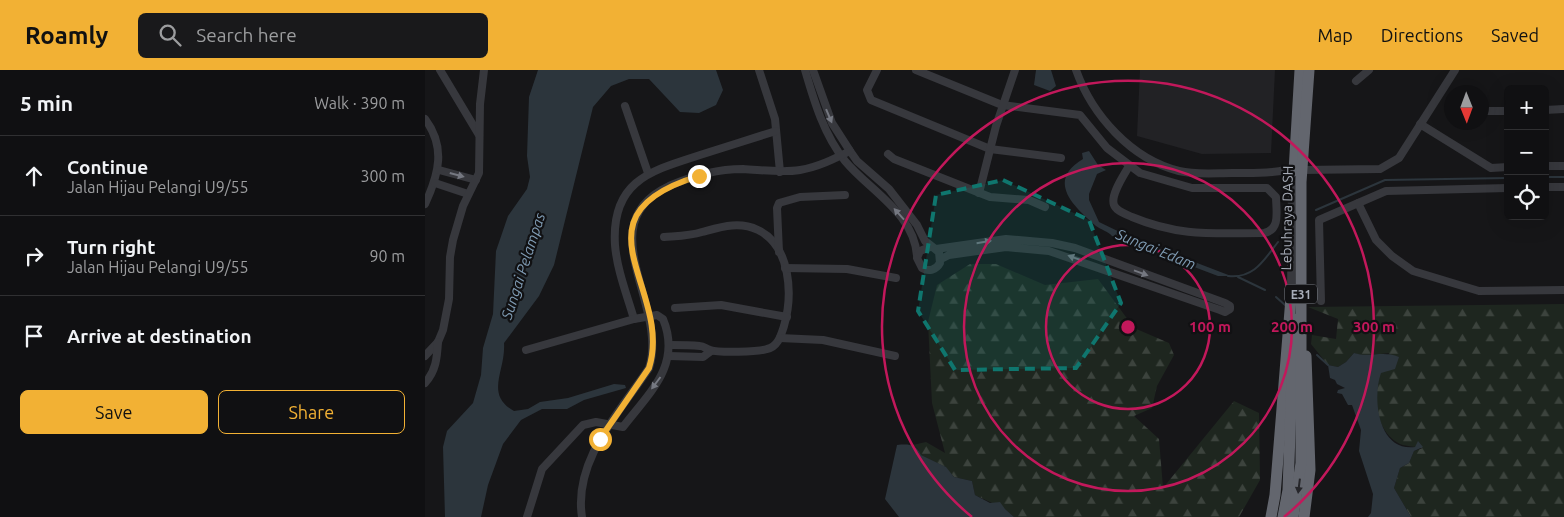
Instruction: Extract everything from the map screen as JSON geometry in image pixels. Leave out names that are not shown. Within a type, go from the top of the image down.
[{"type":"highway","name":"Lebuhraya DASH","points":[[1283,517],[1288,481],[1294,304],[1294,173],[1298,70]]},
{"type":"highway","name":"Lebuhraya DASH","points":[[1293,517],[1301,463],[1301,182],[1307,70]]},
{"type":"highway","points":[[1271,517],[1275,495],[1291,298]]},
{"type":"highway","points":[[1304,517],[1310,470],[1306,337]]},
{"type":"street","points":[[440,70],[479,135]]},
{"type":"street","points":[[425,383],[432,376],[436,365],[438,342],[443,330],[449,299],[450,256],[453,240],[468,194],[479,173],[479,104],[484,70]]},
{"type":"street","points":[[759,70],[775,119],[780,172]]},
{"type":"street","points":[[805,70],[826,131],[842,155],[903,218],[913,236],[917,258],[919,265],[929,270],[938,266],[941,259],[949,255],[1006,247],[1049,251],[1225,312],[1230,309],[1230,306],[1206,296],[1075,248],[1051,243],[1006,240],[933,248],[920,251],[917,258]]},
{"type":"street","points":[[813,70],[832,123],[850,151],[857,161],[889,189],[906,209],[941,259]]},
{"type":"street","points":[[877,70],[867,90],[871,100],[990,149],[1061,158]]},
{"type":"street","points":[[916,70],[1003,106],[1078,114],[1094,105]]},
{"type":"street","points":[[979,193],[990,149],[1015,70]]},
{"type":"street","points":[[1076,70],[1082,88],[1101,115],[1133,149],[1149,160],[1179,171],[1198,173],[1270,173],[1295,169],[1380,170],[1399,158],[1455,70]]},
{"type":"street","points":[[1291,298],[1298,70]]},
{"type":"street","points":[[1306,337],[1295,169],[1307,70]]},
{"type":"street","points":[[1355,80],[1369,70]]},
{"type":"street","points":[[1007,95],[1014,107]]},
{"type":"street","points":[[625,106],[648,173]]},
{"type":"street","points":[[1549,110],[1564,110]]},
{"type":"street","points":[[1489,111],[1504,111]]},
{"type":"street","points":[[1078,114],[1089,124],[1107,148],[1129,166],[1159,180],[1192,188],[1267,188],[1275,193],[1276,225],[1273,230],[1264,233],[1188,233],[1148,223],[1117,210],[1113,204],[1114,196],[1129,166]]},
{"type":"street","points":[[1089,124],[1101,115]]},
{"type":"street","points":[[425,119],[437,141],[439,170],[425,204]]},
{"type":"street","points":[[1420,124],[1491,168],[1504,167]]},
{"type":"street","points":[[634,319],[622,278],[615,239],[621,206],[634,184],[648,173],[776,131]]},
{"type":"street","points":[[582,517],[580,496],[582,483],[596,446],[649,368],[654,336],[633,256],[631,233],[636,215],[645,201],[658,191],[681,181],[721,170],[780,172],[808,168],[850,151]]},
{"type":"street","points":[[888,154],[894,159],[979,193],[989,196],[1029,200],[1045,207]]},
{"type":"street","points":[[1549,166],[1564,166]]},
{"type":"street","points":[[439,170],[476,180]]},
{"type":"street","points":[[435,183],[468,194]]},
{"type":"street","points":[[1549,187],[1564,187]]},
{"type":"street","points":[[1321,301],[1319,220],[1386,191],[1504,188]]},
{"type":"street","points":[[669,345],[702,346],[711,351],[767,349],[775,345],[780,338],[787,317],[789,288],[779,252],[777,208],[779,203],[800,198],[845,195]]},
{"type":"street","points":[[1358,202],[1377,240],[1393,256],[1413,270],[1479,291],[1564,290]]},
{"type":"street","points":[[664,236],[693,234],[724,226],[747,226],[764,234],[779,252]]},
{"type":"street","points":[[785,268],[847,269],[896,278]]},
{"type":"street","points":[[675,308],[721,305],[787,317]]},
{"type":"street","points":[[526,350],[649,316],[661,317],[669,345],[669,356],[664,373],[623,427],[596,422],[583,426],[549,459],[542,469],[527,517]]},
{"type":"street","points":[[780,338],[823,340],[895,356]]},
{"type":"street","points":[[425,356],[438,342]]},
{"type":"street","points":[[669,356],[703,357],[711,351]]},
{"type":"highlighted area","points":[[1003,180],[1089,220],[1121,303],[1076,368],[955,370],[918,311],[936,195]]},
{"type":"shaded area","points":[[1140,70],[1275,70],[1271,153],[1202,154],[1137,136]]},
{"type":"green space","points":[[970,264],[996,264],[1045,285],[1098,279],[1134,328],[1169,343],[1174,355],[1157,386],[1152,408],[1134,416],[1159,439],[1163,488],[1234,401],[1259,413],[1260,480],[1239,517],[1014,517],[1005,509],[975,495],[972,481],[954,477],[945,467],[921,455],[913,445],[926,442],[945,453],[932,403],[928,322],[937,285]]},
{"type":"green space","points":[[1564,304],[1564,517],[1411,517],[1394,488],[1400,468],[1409,463],[1414,451],[1423,448],[1400,444],[1382,426],[1377,408],[1376,390],[1389,353],[1363,356],[1354,353],[1346,362],[1338,367],[1328,365],[1311,344],[1312,335],[1336,339],[1338,319],[1308,307]]},
{"type":"water","name":"Sungai Pelampas","points":[[538,70],[716,70],[723,90],[716,105],[699,113],[680,112],[649,79],[629,79],[611,86],[593,107],[554,265],[539,296],[504,343],[498,389],[500,397],[505,404],[514,411],[528,409],[540,402],[568,398],[614,384],[625,385],[626,388],[584,400],[567,409],[542,409],[521,420],[503,444],[488,485],[481,517],[445,517],[443,447],[447,431],[473,403],[481,375],[483,348],[493,314],[496,251],[508,216],[527,189],[530,177],[527,156],[529,97]]},
{"type":"water","points":[[1036,70],[1051,70],[1056,86],[1050,91],[1034,85]]},
{"type":"water","points":[[1089,151],[1098,165],[1106,170],[1097,174],[1089,194],[1089,200],[1099,222],[1132,238],[1231,276],[1218,276],[1112,236],[1096,226],[1072,202],[1065,185],[1066,176],[1072,167],[1083,159],[1082,153]]},
{"type":"water","points":[[1354,353],[1365,355],[1387,354],[1399,357],[1395,369],[1381,373],[1377,396],[1381,421],[1393,441],[1403,446],[1415,447],[1418,441],[1423,447],[1414,451],[1409,463],[1400,468],[1394,488],[1411,517],[1368,517],[1371,513],[1373,494],[1359,451],[1361,430],[1352,405],[1348,405],[1342,394],[1337,393],[1338,390],[1345,388],[1330,378],[1328,365],[1338,367],[1346,362]]},
{"type":"water","points":[[897,445],[914,447],[921,455],[946,467],[954,477],[972,481],[975,495],[990,503],[1000,502],[1014,517],[899,517],[885,499]]},
{"type":"waterway","name":"Sungai Edam","points":[[1549,177],[1564,177]]},
{"type":"waterway","name":"Sungai Edam","points":[[1316,210],[1385,180],[1504,178]]},
{"type":"waterway","name":"Sungai Edam","points":[[1228,276],[1237,276],[1252,271],[1263,261],[1278,242]]},
{"type":"waterway","points":[[1238,277],[1265,290]]},
{"type":"waterway","points":[[1276,297],[1285,305]]},
{"type":"waterway","points":[[1317,355],[1328,365]]},
{"type":"route","points":[[600,439],[649,368],[652,360],[654,336],[633,256],[631,233],[636,215],[645,201],[658,191],[699,176]]}]
